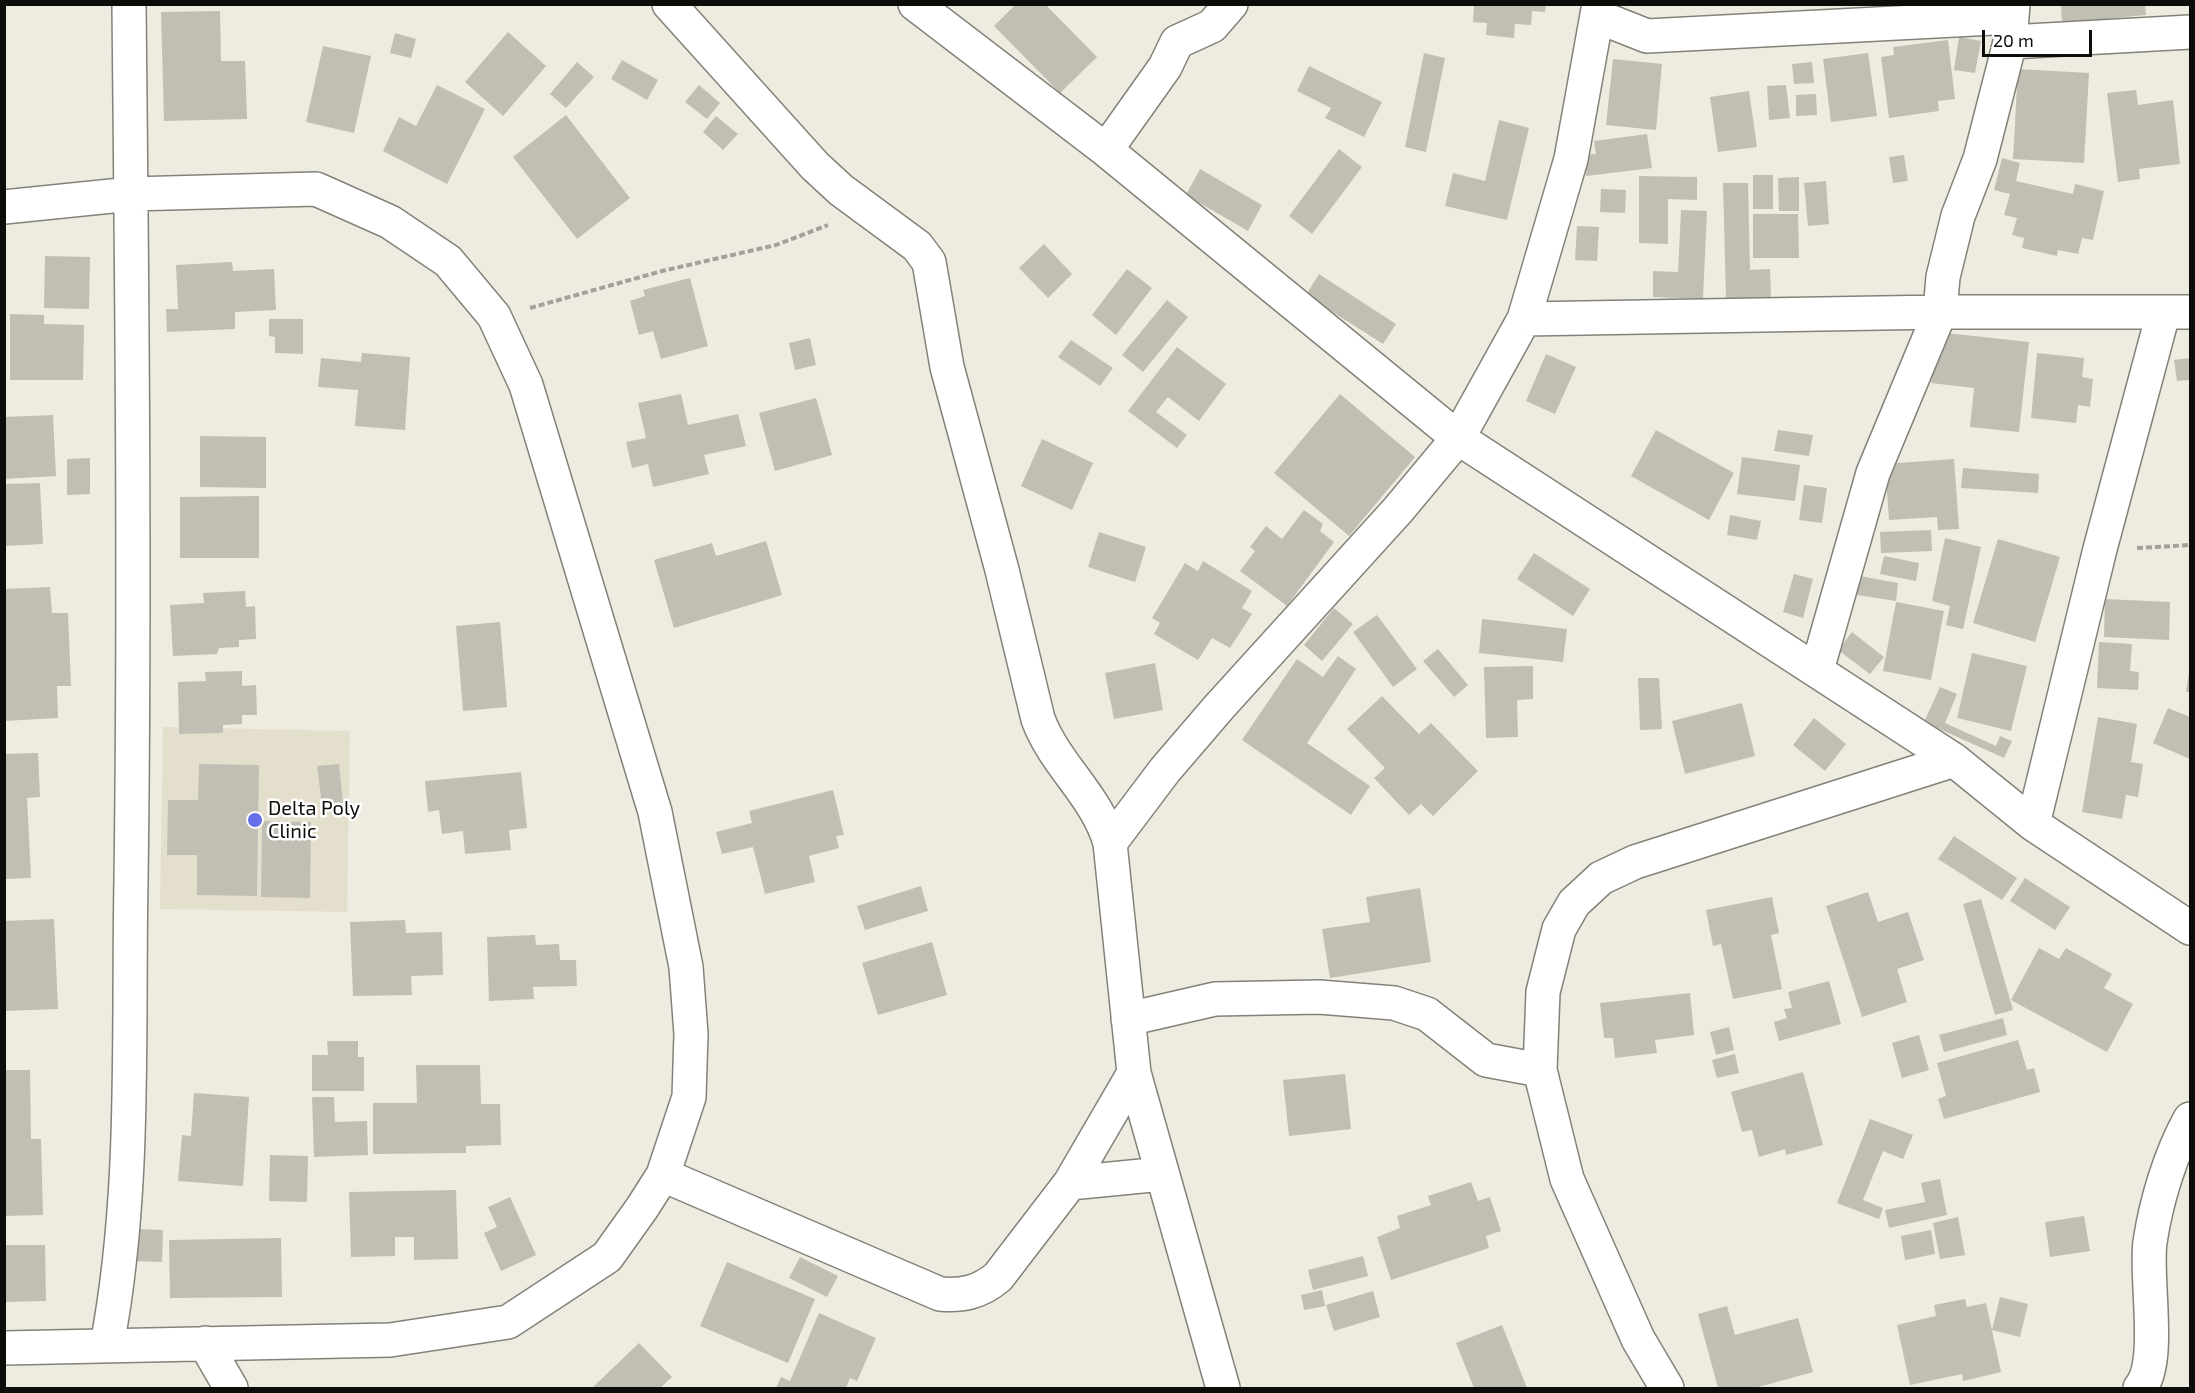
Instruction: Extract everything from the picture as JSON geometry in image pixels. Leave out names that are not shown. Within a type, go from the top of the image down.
[{"type":"street","points":[[107,1345],[116,1296],[129,1157],[133,709],[129,4]]},
{"type":"street","points":[[669,4],[815,166],[872,213],[917,246],[929,262],[947,367],[1002,570],[1038,719],[1044,736],[1104,822],[1110,843],[1134,1072],[1223,1389]]},
{"type":"street","points":[[915,4],[1106,150],[1458,438],[1954,760],[2034,824],[2190,928]]},
{"type":"street","points":[[1106,150],[1165,67],[1178,42],[1212,26],[1232,4]]},
{"type":"street","points":[[1110,843],[1165,770],[1398,510],[1458,438],[1524,319],[1571,159],[1599,11],[1647,36],[2011,21],[2190,32]]},
{"type":"street","points":[[1818,670],[1873,473],[1940,312],[1943,277],[1958,216],[1980,159],[2011,21]]},
{"type":"street","points":[[4,207],[131,194],[316,189],[390,222],[448,261],[494,316],[526,385],[652,801],[686,967],[691,1034],[689,1097],[663,1175],[607,1257],[561,1290],[508,1322],[390,1340],[4,1348]]},
{"type":"street","points":[[1524,319],[1940,312],[2177,313],[2100,549],[2034,824]]},
{"type":"street","points":[[1667,1389],[1638,1339],[1567,1179],[1540,1070],[1543,992],[1559,929],[1574,903],[1601,878],[1635,862],[1954,760]]},
{"type":"street","points":[[1128,1019],[1215,999],[1319,996],[1394,1002],[1427,1014],[1486,1060],[1540,1070]]},
{"type":"street","points":[[663,1175],[940,1294],[959,1295],[985,1288],[998,1277],[1070,1183],[1134,1072]]},
{"type":"street","points":[[2140,1389],[2150,1368],[2150,1243],[2165,1180],[2190,1119]]},
{"type":"street","points":[[1070,1183],[1162,1174]]},
{"type":"street","points":[[205,1343],[231,1389]]},
{"type":"path","points":[[494,316],[556,302],[662,271],[764,248],[872,213]]},
{"type":"path","points":[[2100,549],[2190,545]]},
{"type":"shaded area","name":"Delta Poly Clinic","points":[[163,727],[350,731],[347,912],[160,909]]},
{"type":"building","points":[[1016,4],[1045,4],[1097,57],[1060,93],[994,26]]},
{"type":"building","points":[[1474,4],[1546,4],[1545,12],[1532,11],[1531,25],[1515,24],[1514,38],[1486,35],[1487,23],[1473,22]]},
{"type":"building","points":[[2061,4],[2145,4],[2146,15],[2062,23]]},
{"type":"building","points":[[220,11],[221,61],[245,61],[247,119],[164,121],[161,12]]},
{"type":"building","points":[[508,32],[546,66],[503,116],[465,82]]},
{"type":"building","points":[[395,33],[416,39],[411,58],[390,53]]},
{"type":"building","points":[[1959,37],[1981,41],[1975,73],[1954,70]]},
{"type":"building","points":[[1948,40],[1955,99],[1938,101],[1939,111],[1889,118],[1881,57],[1894,55],[1893,47]]},
{"type":"building","points":[[323,46],[371,56],[354,133],[306,122]]},
{"type":"building","points":[[1424,53],[1445,58],[1426,152],[1405,147]]},
{"type":"building","points":[[1868,53],[1877,116],[1831,122],[1823,59]]},
{"type":"building","points":[[1613,59],[1662,64],[1656,130],[1606,125]]},
{"type":"building","points":[[622,60],[658,80],[647,100],[611,79]]},
{"type":"building","points":[[577,62],[594,77],[566,108],[550,94]]},
{"type":"building","points":[[1812,62],[1814,83],[1794,84],[1792,64]]},
{"type":"building","points":[[1309,66],[1382,102],[1364,137],[1325,118],[1331,108],[1297,91]]},
{"type":"building","points":[[2018,69],[2089,73],[2084,163],[2013,159]]},
{"type":"building","points":[[437,85],[485,109],[447,184],[383,151],[399,117],[416,126]]},
{"type":"building","points":[[699,85],[720,103],[707,119],[685,102]]},
{"type":"building","points":[[1786,85],[1790,118],[1769,120],[1767,86]]},
{"type":"building","points":[[2136,90],[2138,105],[2173,100],[2180,164],[2139,169],[2140,179],[2118,182],[2107,93]]},
{"type":"building","points":[[1749,91],[1757,147],[1718,152],[1710,97]]},
{"type":"building","points":[[1816,94],[1817,115],[1796,116],[1796,95]]},
{"type":"building","points":[[566,115],[630,198],[577,239],[513,157]]},
{"type":"building","points":[[716,116],[738,134],[723,150],[703,132]]},
{"type":"building","points":[[1499,120],[1529,128],[1507,220],[1445,206],[1453,173],[1485,181]]},
{"type":"building","points":[[1647,134],[1652,168],[1586,176],[1583,155],[1596,154],[1594,141]]},
{"type":"building","points":[[1339,149],[1362,167],[1312,234],[1289,216]]},
{"type":"building","points":[[1904,155],[1908,181],[1893,183],[1889,157]]},
{"type":"building","points":[[2002,158],[2020,163],[2016,181],[2073,194],[2075,184],[2104,191],[2093,240],[2082,238],[2078,254],[2058,250],[2057,256],[2022,248],[2024,238],[2012,235],[2017,218],[2004,215],[2010,194],[1994,190]]},
{"type":"building","points":[[1200,169],[1262,205],[1248,231],[1186,195]]},
{"type":"building","points":[[1753,175],[1773,175],[1773,209],[1753,209]]},
{"type":"building","points":[[1639,176],[1697,177],[1697,200],[1668,199],[1668,244],[1639,243]]},
{"type":"building","points":[[1799,177],[1799,211],[1779,211],[1778,178]]},
{"type":"building","points":[[1826,181],[1829,224],[1808,226],[1804,183]]},
{"type":"building","points":[[1723,183],[1748,183],[1750,270],[1770,269],[1771,297],[1726,299]]},
{"type":"building","points":[[1601,189],[1626,190],[1625,213],[1600,212]]},
{"type":"building","points":[[1681,210],[1707,211],[1703,299],[1653,297],[1653,271],[1678,272]]},
{"type":"building","points":[[1753,214],[1798,214],[1799,258],[1753,258]]},
{"type":"building","points":[[1577,226],[1599,227],[1597,261],[1575,260]]},
{"type":"building","points":[[1044,244],[1072,274],[1048,298],[1019,268]]},
{"type":"building","points":[[45,256],[90,257],[89,309],[44,308]]},
{"type":"building","points":[[232,262],[233,271],[274,269],[276,310],[235,312],[235,329],[167,332],[166,309],[178,309],[176,265]]},
{"type":"building","points":[[1127,269],[1152,288],[1116,335],[1092,315]]},
{"type":"building","points":[[1319,274],[1396,324],[1383,344],[1306,295]]},
{"type":"building","points":[[690,278],[708,346],[661,359],[653,331],[639,335],[630,301],[645,296],[643,290]]},
{"type":"building","points":[[1167,300],[1188,317],[1143,372],[1122,355]]},
{"type":"building","points":[[10,314],[44,315],[44,324],[84,325],[83,380],[10,380]]},
{"type":"building","points":[[269,319],[303,319],[303,354],[275,353],[275,337],[269,336]]},
{"type":"building","points":[[1937,332],[2029,342],[2019,432],[1970,427],[1974,388],[1931,383]]},
{"type":"building","points":[[810,338],[816,365],[795,370],[789,343]]},
{"type":"building","points":[[1071,340],[1113,368],[1100,386],[1058,357]]},
{"type":"building","points":[[1177,347],[1226,384],[1199,421],[1168,397],[1156,412],[1187,435],[1177,448],[1128,411]]},
{"type":"building","points":[[362,353],[410,357],[405,430],[355,426],[358,390],[318,387],[321,358],[361,362]]},
{"type":"building","points":[[2037,353],[2084,358],[2082,377],[2093,379],[2090,407],[2078,405],[2076,423],[2031,418]]},
{"type":"building","points":[[1546,354],[1576,367],[1555,414],[1526,401]]},
{"type":"building","points":[[2190,358],[2190,380],[2177,381],[2174,360]]},
{"type":"building","points":[[681,394],[688,425],[738,414],[746,446],[704,455],[709,474],[653,487],[648,464],[632,468],[626,442],[646,438],[638,403]]},
{"type":"building","points":[[1340,394],[1415,457],[1349,536],[1274,473]]},
{"type":"building","points":[[816,398],[832,455],[775,471],[759,413]]},
{"type":"building","points":[[53,415],[56,476],[4,479],[4,417]]},
{"type":"building","points":[[1656,430],[1734,473],[1709,520],[1631,476]]},
{"type":"building","points":[[1778,430],[1813,435],[1809,456],[1774,451]]},
{"type":"building","points":[[200,436],[266,437],[266,488],[200,487]]},
{"type":"building","points":[[1042,439],[1093,463],[1072,510],[1021,486]]},
{"type":"building","points":[[1742,457],[1800,465],[1795,501],[1737,494]]},
{"type":"building","points":[[90,458],[90,494],[67,495],[67,459]]},
{"type":"building","points":[[1954,459],[1959,529],[1938,530],[1937,517],[1889,520],[1885,464]]},
{"type":"building","points":[[1963,468],[2039,474],[2038,493],[1961,488]]},
{"type":"building","points":[[40,483],[43,544],[4,546],[4,484]]},
{"type":"building","points":[[1804,485],[1827,488],[1822,523],[1799,520]]},
{"type":"building","points":[[259,496],[259,558],[180,558],[180,497]]},
{"type":"building","points":[[1304,510],[1323,524],[1320,531],[1334,542],[1287,606],[1240,571],[1255,551],[1250,547],[1266,526],[1282,539]]},
{"type":"building","points":[[1730,515],[1761,521],[1757,540],[1727,535]]},
{"type":"building","points":[[1931,530],[1932,551],[1881,553],[1880,532]]},
{"type":"building","points":[[1099,532],[1146,547],[1135,582],[1088,567]]},
{"type":"building","points":[[1945,538],[1981,547],[1963,629],[1946,625],[1950,606],[1932,601]]},
{"type":"building","points":[[1998,539],[2060,557],[2035,642],[1973,623]]},
{"type":"building","points":[[766,541],[782,595],[674,628],[654,560],[712,543],[716,556]]},
{"type":"building","points":[[1534,553],[1590,589],[1573,616],[1517,579]]},
{"type":"building","points":[[1884,556],[1919,563],[1916,581],[1880,574]]},
{"type":"building","points":[[1203,561],[1252,591],[1242,608],[1252,614],[1230,648],[1212,638],[1198,660],[1154,634],[1160,623],[1152,618],[1185,563],[1198,571]]},
{"type":"building","points":[[1794,574],[1813,579],[1803,618],[1783,612]]},
{"type":"building","points":[[1860,576],[1898,583],[1896,601],[1857,595]]},
{"type":"building","points":[[50,587],[52,613],[68,613],[71,686],[57,686],[58,718],[4,721],[4,589]]},
{"type":"building","points":[[245,591],[246,607],[255,606],[256,639],[239,640],[239,647],[219,648],[217,654],[173,656],[170,605],[204,603],[203,593]]},
{"type":"building","points":[[2105,599],[2170,602],[2169,640],[2104,637]]},
{"type":"building","points":[[1896,602],[1944,611],[1931,680],[1883,671]]},
{"type":"building","points":[[1334,608],[1353,624],[1322,661],[1304,645]]},
{"type":"building","points":[[1377,615],[1417,669],[1393,687],[1353,632]]},
{"type":"building","points":[[1482,619],[1567,629],[1563,662],[1479,653]]},
{"type":"building","points":[[500,622],[507,707],[463,711],[456,626]]},
{"type":"building","points":[[1852,632],[1884,657],[1870,674],[1838,650]]},
{"type":"building","points":[[2099,642],[2132,644],[2130,671],[2139,672],[2138,690],[2097,688]]},
{"type":"building","points":[[1438,649],[1468,685],[1454,697],[1423,661]]},
{"type":"building","points":[[1972,653],[2027,666],[2011,731],[1957,718]]},
{"type":"building","points":[[1338,656],[1356,669],[1307,743],[1370,786],[1351,815],[1242,740],[1297,659],[1323,677]]},
{"type":"building","points":[[1155,663],[1163,710],[1114,719],[1105,673]]},
{"type":"building","points":[[1533,666],[1533,699],[1517,700],[1518,737],[1486,738],[1484,667]]},
{"type":"building","points":[[242,671],[242,686],[256,685],[257,715],[242,715],[242,724],[223,725],[223,733],[179,734],[178,682],[206,681],[205,672]]},
{"type":"building","points":[[2189,672],[2190,692],[2186,692]]},
{"type":"building","points":[[1638,678],[1659,678],[1662,729],[1640,730]]},
{"type":"building","points":[[1940,687],[1957,694],[1945,723],[1996,746],[2000,736],[2012,741],[2004,758],[1924,722]]},
{"type":"building","points":[[1382,696],[1419,734],[1431,723],[1478,771],[1433,816],[1421,804],[1409,815],[1374,778],[1385,768],[1347,729]]},
{"type":"building","points":[[1742,703],[1755,756],[1685,774],[1672,721]]},
{"type":"building","points":[[2168,708],[2190,717],[2190,759],[2153,743]]},
{"type":"building","points":[[2098,717],[2137,724],[2131,762],[2143,764],[2138,797],[2126,795],[2122,819],[2082,812]]},
{"type":"building","points":[[1814,718],[1846,744],[1825,771],[1793,745]]},
{"type":"building","points":[[38,753],[40,797],[27,798],[31,878],[4,879],[4,754]]},
{"type":"building","points":[[199,764],[259,765],[257,896],[197,895],[197,855],[167,855],[168,800],[198,800]]},
{"type":"building","points":[[339,764],[343,803],[322,805],[317,766]]},
{"type":"building","points":[[521,772],[527,828],[509,830],[511,850],[465,854],[463,831],[442,834],[439,810],[428,812],[425,781]]},
{"type":"building","points":[[833,790],[844,835],[836,836],[839,848],[809,856],[815,882],[765,894],[753,847],[722,854],[716,832],[752,823],[749,811]]},
{"type":"building","points":[[262,821],[311,822],[310,898],[261,897]]},
{"type":"building","points":[[1954,836],[2017,878],[2002,900],[1938,859]]},
{"type":"building","points":[[2025,878],[2070,907],[2055,930],[2010,901]]},
{"type":"building","points":[[921,886],[928,911],[865,930],[857,906]]},
{"type":"building","points":[[1420,888],[1431,962],[1330,978],[1322,929],[1370,922],[1366,897]]},
{"type":"building","points":[[1868,892],[1878,922],[1908,912],[1924,960],[1897,969],[1907,1002],[1862,1017],[1826,906]]},
{"type":"building","points":[[1772,897],[1779,933],[1771,935],[1782,989],[1733,999],[1721,944],[1713,946],[1706,910]]},
{"type":"building","points":[[1981,899],[2013,1010],[1995,1015],[1963,904]]},
{"type":"building","points":[[54,919],[58,1009],[4,1011],[4,921]]},
{"type":"building","points":[[405,920],[406,933],[442,932],[443,975],[411,976],[412,995],[353,996],[350,922]]},
{"type":"building","points":[[535,935],[536,945],[559,944],[560,960],[576,960],[577,986],[533,987],[534,999],[489,1001],[487,937]]},
{"type":"building","points":[[932,942],[947,995],[878,1015],[862,963]]},
{"type":"building","points":[[2039,948],[2059,959],[2066,948],[2112,974],[2104,988],[2133,1004],[2107,1052],[2011,1000]]},
{"type":"building","points":[[1829,981],[1841,1024],[1779,1041],[1774,1022],[1787,1018],[1784,1009],[1792,1008],[1788,992]]},
{"type":"building","points":[[1690,993],[1694,1035],[1655,1040],[1657,1053],[1615,1058],[1613,1038],[1604,1038],[1600,1003]]},
{"type":"building","points":[[2003,1018],[2007,1035],[1944,1052],[1939,1035]]},
{"type":"building","points":[[1729,1027],[1734,1050],[1716,1055],[1710,1032]]},
{"type":"building","points":[[1919,1035],[1929,1070],[1902,1078],[1892,1043]]},
{"type":"building","points":[[2018,1040],[2027,1070],[2034,1068],[2040,1092],[1944,1119],[1938,1099],[1946,1096],[1937,1063]]},
{"type":"building","points":[[327,1041],[358,1041],[358,1057],[364,1057],[364,1091],[312,1091],[312,1055],[328,1055]]},
{"type":"building","points":[[1735,1054],[1739,1073],[1717,1078],[1712,1060]]},
{"type":"building","points":[[416,1065],[480,1065],[481,1104],[500,1104],[501,1145],[466,1146],[466,1153],[373,1154],[373,1103],[417,1103]]},
{"type":"building","points":[[4,1070],[30,1070],[31,1139],[41,1139],[43,1215],[4,1216]]},
{"type":"building","points":[[1803,1072],[1823,1145],[1786,1155],[1785,1149],[1759,1157],[1752,1130],[1742,1132],[1731,1092]]},
{"type":"building","points":[[1345,1074],[1351,1129],[1289,1136],[1283,1080]]},
{"type":"building","points":[[194,1093],[249,1097],[243,1186],[178,1181],[182,1135],[191,1136]]},
{"type":"building","points":[[312,1097],[334,1097],[335,1122],[367,1121],[368,1155],[314,1157]]},
{"type":"building","points":[[1870,1119],[1913,1135],[1903,1159],[1883,1151],[1863,1200],[1883,1208],[1879,1219],[1837,1203]]},
{"type":"building","points":[[270,1155],[308,1156],[307,1202],[269,1201]]},
{"type":"building","points":[[1940,1179],[1947,1215],[1889,1228],[1885,1210],[1925,1202],[1921,1183]]},
{"type":"building","points":[[1471,1182],[1478,1201],[1490,1197],[1501,1231],[1486,1236],[1489,1248],[1391,1280],[1377,1237],[1400,1228],[1397,1216],[1431,1205],[1428,1196]]},
{"type":"building","points":[[456,1190],[458,1259],[414,1260],[414,1237],[395,1237],[395,1256],[351,1257],[349,1192]]},
{"type":"building","points":[[510,1197],[536,1255],[501,1271],[484,1233],[497,1227],[488,1207]]},
{"type":"building","points":[[2084,1216],[2090,1251],[2050,1257],[2045,1222]]},
{"type":"building","points":[[1958,1217],[1965,1255],[1940,1259],[1933,1223]]},
{"type":"building","points":[[136,1229],[163,1230],[162,1262],[135,1261]]},
{"type":"building","points":[[1931,1230],[1935,1254],[1905,1260],[1901,1236]]},
{"type":"building","points":[[281,1238],[282,1297],[170,1298],[169,1240]]},
{"type":"building","points":[[4,1245],[45,1245],[46,1301],[4,1302]]},
{"type":"building","points":[[1363,1256],[1368,1276],[1313,1290],[1308,1270]]},
{"type":"building","points":[[800,1257],[838,1276],[827,1297],[789,1278]]},
{"type":"building","points":[[727,1262],[815,1299],[788,1363],[700,1326]]},
{"type":"building","points":[[1322,1290],[1325,1306],[1304,1310],[1301,1295]]},
{"type":"building","points":[[1373,1291],[1380,1317],[1334,1331],[1326,1305]]},
{"type":"building","points":[[2000,1297],[2028,1304],[2020,1337],[1992,1330]]},
{"type":"building","points":[[1965,1299],[1967,1307],[1986,1303],[2001,1372],[1963,1381],[1962,1374],[1910,1385],[1897,1325],[1936,1316],[1934,1305]]},
{"type":"building","points":[[1727,1306],[1735,1335],[1798,1318],[1813,1372],[1755,1388],[1718,1388],[1698,1314]]},
{"type":"building","points":[[819,1313],[876,1338],[857,1381],[850,1378],[846,1388],[776,1388],[781,1377],[790,1381]]},
{"type":"building","points":[[1502,1325],[1527,1388],[1474,1388],[1456,1343]]},
{"type":"building","points":[[639,1343],[672,1377],[660,1388],[592,1388]]},
{"type":"place","name":"Delta Poly Clinic","points":[[255,820]]}]
